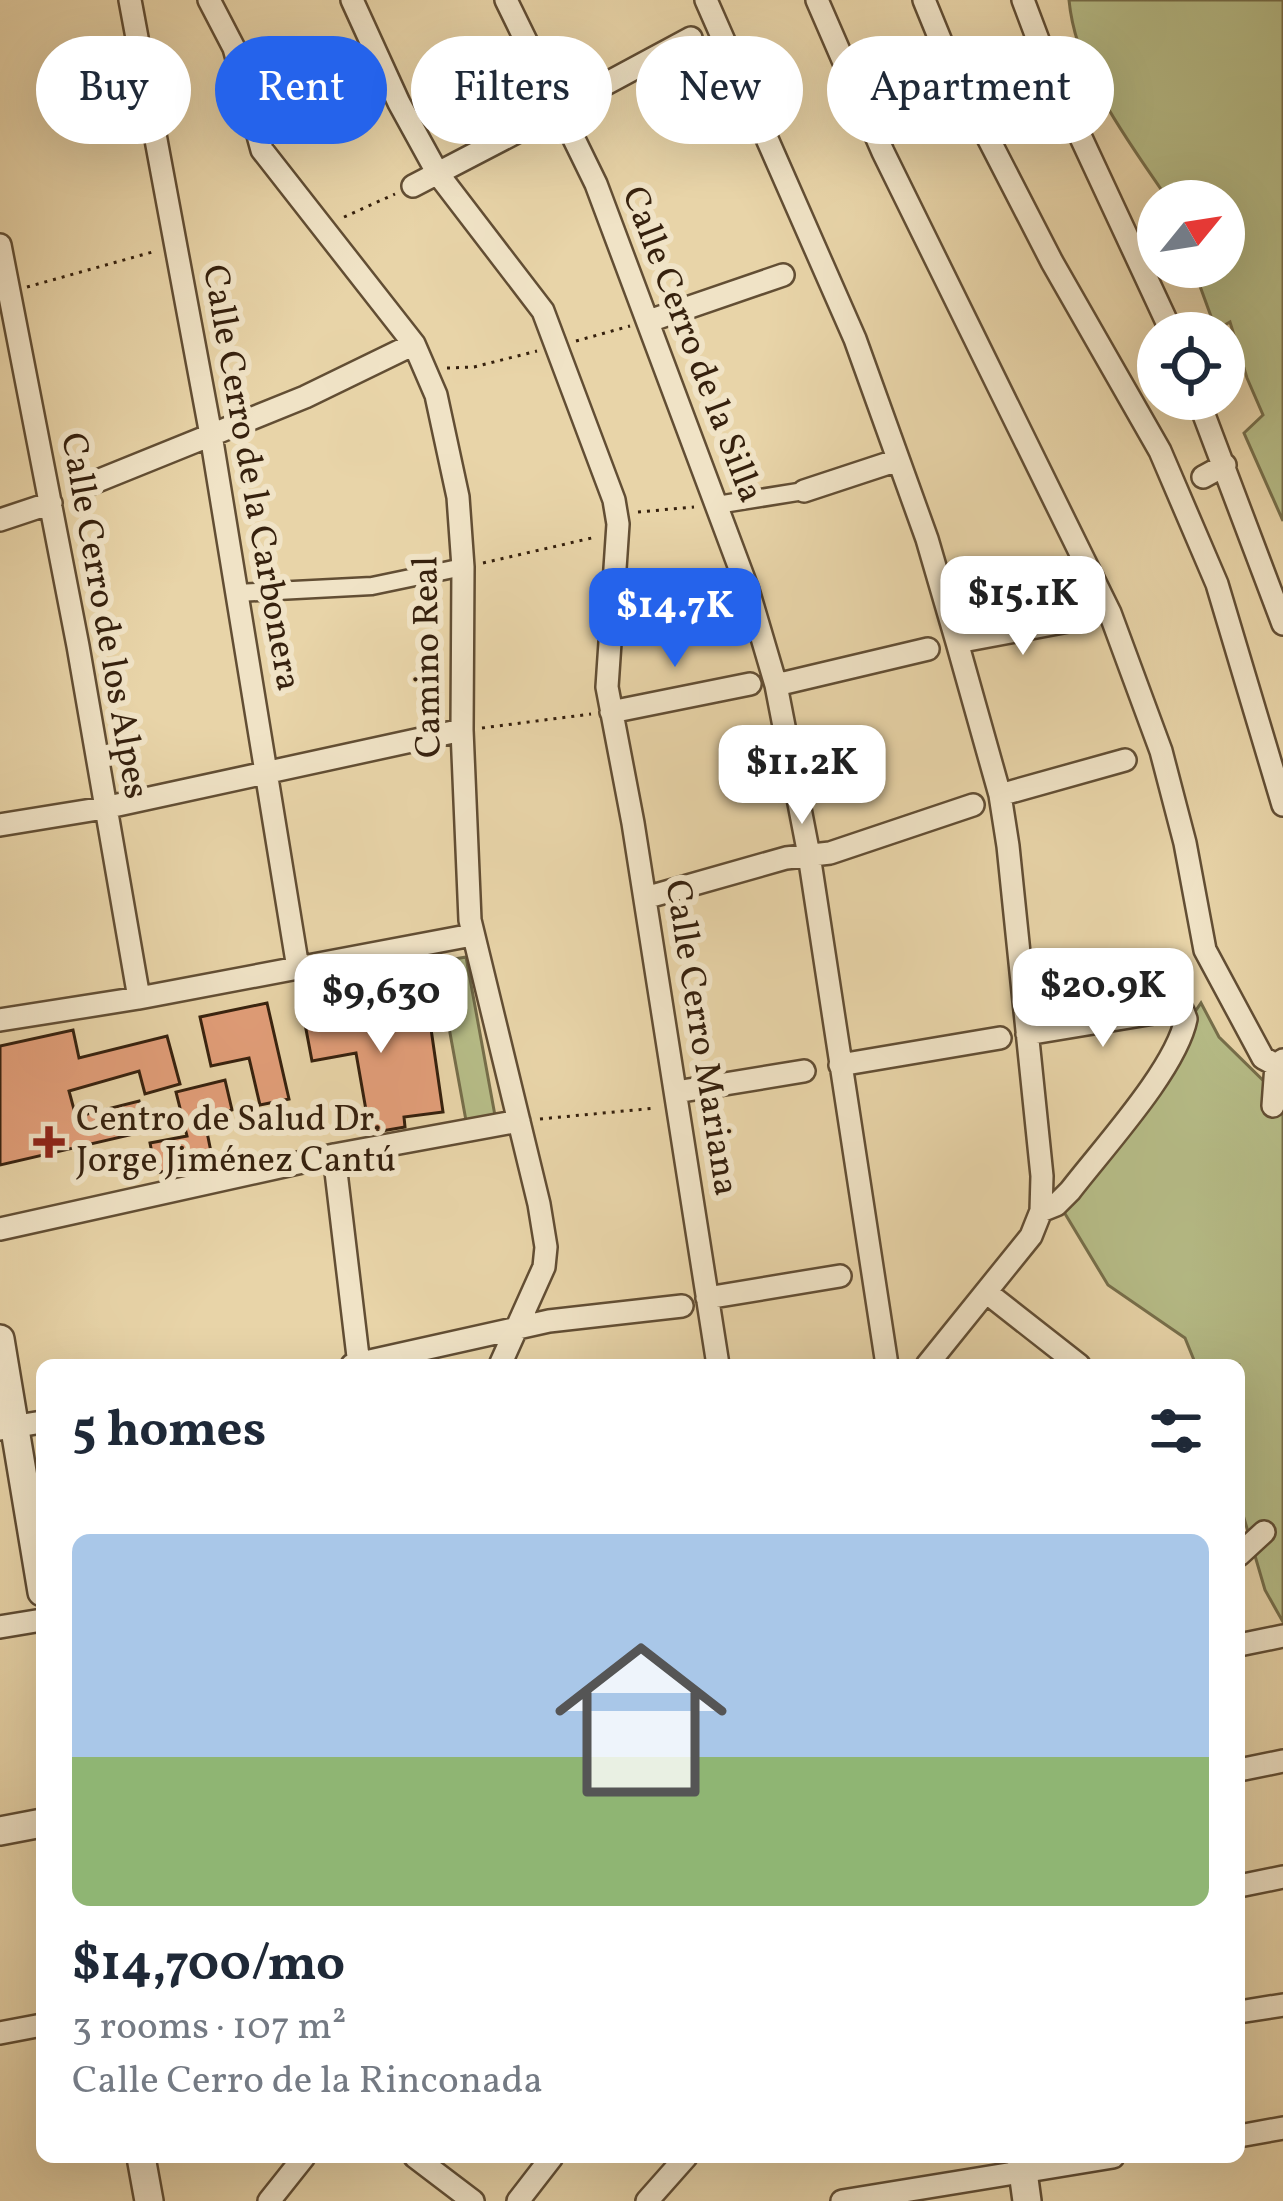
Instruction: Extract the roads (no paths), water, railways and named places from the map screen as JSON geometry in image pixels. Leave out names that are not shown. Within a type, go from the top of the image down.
[{"type":"street","name":"Calle Cerro de la Carbonera","points":[[130,0],[211,435],[298,968]]},
{"type":"street","name":"Calle Cerro Mariana","points":[[352,0],[438,174],[543,311],[617,523],[607,686],[717,1359]]},
{"type":"street","name":"Calle Cerro de la Silla","points":[[506,0],[524,36]]},
{"type":"street","points":[[706,0],[822,258],[898,460],[927,539],[1000,795],[1042,1176],[1041,1211],[1030,1236],[936,1359]]},
{"type":"street","points":[[817,0],[883,152],[1110,613],[1161,752],[1213,972],[1263,1058],[1280,1062],[1273,1106]]},
{"type":"street","points":[[924,0],[951,66],[1042,242],[1160,451],[1217,584],[1283,805]]},
{"type":"street","points":[[1023,0],[1049,69],[1162,312]]},
{"type":"street","name":"Camino Real","points":[[220,3],[262,150],[414,344],[428,369],[448,443],[464,567],[462,730],[472,934],[546,1247],[544,1267],[502,1359]]},
{"type":"street","points":[[413,186],[495,144]]},
{"type":"street","name":"Calle Cerro de la Silla","points":[[577,144],[717,505],[776,685],[809,855],[885,1359]]},
{"type":"street","name":"Calle Cerro de los Alpes","points":[[0,245],[4,294],[51,502],[139,998]]},
{"type":"street","points":[[649,321],[784,275]]},
{"type":"street","points":[[0,520],[305,397],[414,344]]},
{"type":"street","points":[[1207,420],[1283,624]]},
{"type":"street","points":[[717,505],[804,491],[898,460]]},
{"type":"street","points":[[1203,477],[1225,465]]},
{"type":"street","points":[[238,593],[372,586],[464,567]]},
{"type":"street","points":[[957,642],[1079,619]]},
{"type":"street","points":[[611,712],[750,685],[776,685],[928,649]]},
{"type":"street","points":[[0,825],[104,808],[462,730]]},
{"type":"street","points":[[1000,795],[1125,760]]},
{"type":"street","points":[[645,898],[786,858],[830,853],[973,805]]},
{"type":"street","points":[[0,1020],[472,934]]},
{"type":"street","points":[[1027,1034],[1183,1011],[1186,1018],[1175,1051],[1070,1191],[1041,1211]]},
{"type":"street","points":[[840,1065],[1000,1038]]},
{"type":"street","points":[[676,1092],[804,1071]]},
{"type":"street","points":[[0,1229],[334,1155],[519,1121]]},
{"type":"street","points":[[334,1155],[355,1359]]},
{"type":"street","points":[[707,1298],[871,1270]]},
{"type":"street","points":[[986,1292],[1070,1359]]},
{"type":"street","points":[[382,1359],[515,1328],[682,1306]]},
{"type":"street","points":[[0,1339],[19,1426],[36,1549]]},
{"type":"street","points":[[1245,1549],[1264,1532]]},
{"type":"street","points":[[0,1627],[36,1621]]},
{"type":"street","points":[[1245,1644],[1283,1636]]},
{"type":"street","points":[[1245,1769],[1283,1762]]},
{"type":"street","points":[[0,1831],[36,1824]]},
{"type":"street","points":[[1245,1885],[1283,1877]]},
{"type":"street","points":[[1245,2011],[1283,2005]]},
{"type":"street","points":[[0,2032],[36,2026]]},
{"type":"street","points":[[1245,2135],[1283,2128]]},
{"type":"street","points":[[142,2163],[149,2201]]},
{"type":"street","points":[[269,2201],[299,2163]]},
{"type":"street","points":[[427,2163],[473,2201]]},
{"type":"street","points":[[518,2201],[547,2163]]},
{"type":"street","points":[[647,2201],[681,2163]]},
{"type":"street","points":[[842,2201],[1022,2164],[1028,2201]]},
{"type":"place","name":"Centro de Salud Dr. Jorge Jiménez Cantú","points":[[49,1142]]}]
